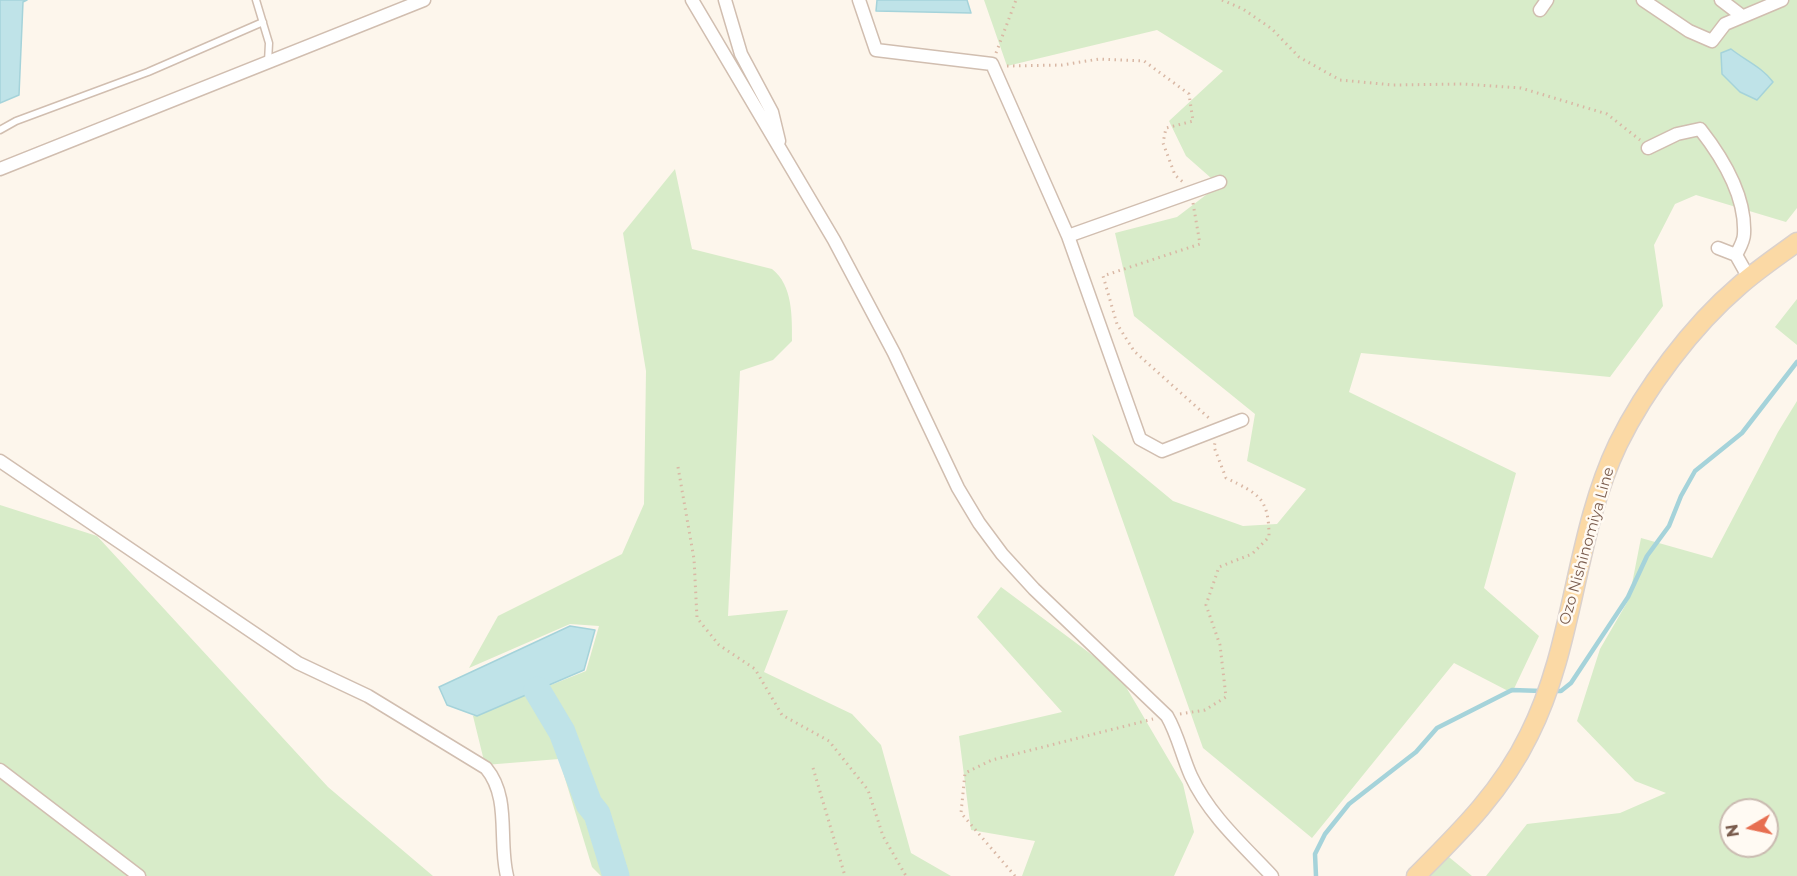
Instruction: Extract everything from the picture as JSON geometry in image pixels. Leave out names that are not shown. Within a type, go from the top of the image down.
[{"type":"main road","name":"Ozo Nishinomiya Line","points":[[1416,876],[1474,819],[1500,784],[1530,734],[1549,683],[1600,490],[1618,445],[1636,412],[1682,346],[1711,313],[1749,278],[1797,242]]},
{"type":"street","points":[[0,169],[424,0]]},
{"type":"street","points":[[692,0],[839,250],[894,353],[958,488],[979,523],[1002,554],[1034,589],[1167,716],[1175,728],[1191,775],[1210,809],[1272,876]]},
{"type":"street","points":[[725,0],[741,54],[772,112],[781,152]]},
{"type":"street","points":[[859,0],[876,50],[992,64],[1068,236],[1140,439],[1162,451],[1242,420]]},
{"type":"street","points":[[1643,0],[1689,31],[1712,41],[1725,24],[1782,0]]},
{"type":"street","points":[[1721,0],[1742,15]]},
{"type":"street","points":[[1648,148],[1677,134],[1700,129],[1715,148],[1742,204],[1744,236],[1736,255]]},
{"type":"street","points":[[1068,236],[1220,182]]},
{"type":"street","points":[[1718,248],[1736,255],[1749,278]]},
{"type":"street","points":[[0,461],[298,663],[368,696],[486,768],[497,781],[502,806],[502,850],[507,876]]},
{"type":"street","points":[[0,771],[139,876]]},
{"type":"lane","points":[[256,0],[269,43],[268,62]]},
{"type":"lane","points":[[0,130],[16,121],[148,72],[263,22]]},
{"type":"path","points":[[1222,0],[1243,9],[1272,29],[1299,57],[1340,80],[1393,85],[1462,84],[1521,88],[1607,114],[1648,148]]},
{"type":"path","points":[[678,467],[694,559],[697,618],[719,645],[755,669],[782,715],[830,741],[868,790],[883,836],[906,876]]},
{"type":"path","points":[[813,768],[845,876]]},
{"type":"green space","points":[[984,0],[1797,0],[1797,208],[1786,222],[1696,195],[1675,204],[1654,245],[1663,306],[1610,377],[1361,353],[1349,392],[1516,473],[1484,588],[1539,636],[1512,693],[1454,663],[1312,838],[1203,748],[1092,434],[1173,501],[1243,526],[1277,524],[1306,489],[1247,461],[1255,414],[1134,316],[1115,233],[1177,217],[1219,185],[1186,156],[1169,121],[1223,71],[1157,30],[1007,66]]},
{"type":"green space","points":[[675,169],[692,249],[772,269],[784,284],[790,302],[792,341],[773,360],[740,371],[728,616],[788,610],[764,672],[852,714],[881,745],[911,853],[951,876],[601,876],[592,867],[559,759],[485,765],[473,716],[586,671],[599,626],[570,624],[469,668],[498,616],[622,554],[644,504],[646,371],[623,233]]},
{"type":"green space","points":[[1797,299],[1797,345],[1775,327]]},
{"type":"green space","points":[[1797,401],[1797,876],[1486,876],[1527,824],[1620,813],[1666,793],[1635,781],[1577,721],[1600,649],[1629,599],[1641,538],[1712,558],[1778,432]]},
{"type":"green space","points":[[0,505],[97,536],[328,787],[433,876],[0,876]]},
{"type":"green space","points":[[1001,587],[1119,675],[1183,784],[1194,832],[1174,876],[1022,876],[1035,841],[971,830],[959,736],[1062,712],[977,617]]},
{"type":"green space","points":[[1444,853],[1472,876],[1423,876]]},
{"type":"water","points":[[0,0],[27,0],[23,2],[19,95],[0,103]]},
{"type":"water","points":[[877,0],[967,0],[971,13],[876,11]]},
{"type":"water","points":[[1731,49],[1759,68],[1773,82],[1757,100],[1740,92],[1722,74],[1721,53]]},
{"type":"water","points":[[570,626],[595,630],[584,670],[477,716],[447,705],[439,687]]},
{"type":"waterway","points":[[1553,691],[1561,691],[1571,683],[1628,597],[1647,556],[1669,526],[1681,496],[1695,471],[1742,433],[1797,362]]},
{"type":"waterway","points":[[537,690],[562,732],[589,804],[597,814],[616,876]]},
{"type":"waterway","points":[[1316,876],[1315,854],[1325,834],[1349,804],[1416,752],[1437,728],[1512,690],[1542,691]]}]
